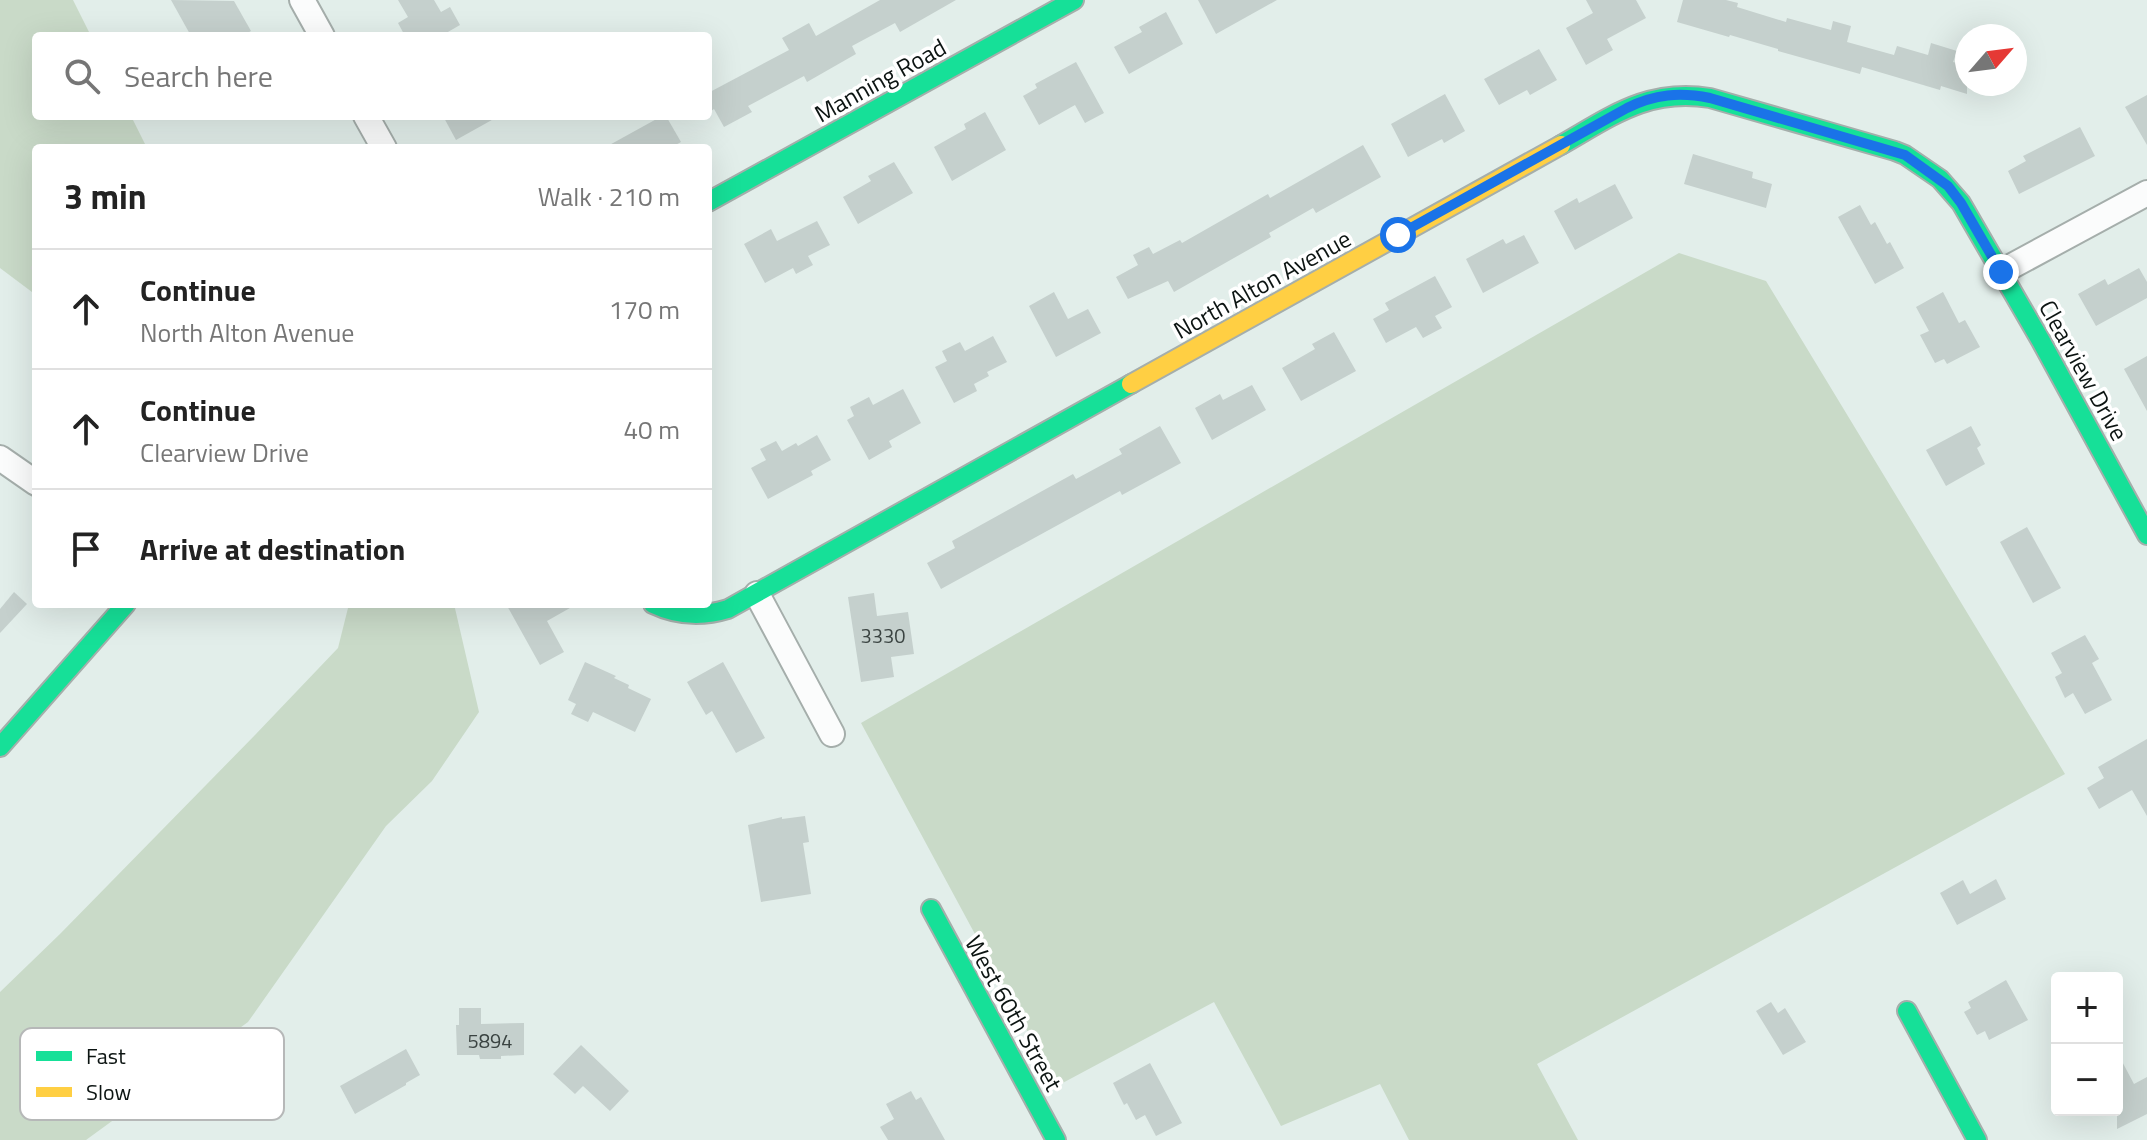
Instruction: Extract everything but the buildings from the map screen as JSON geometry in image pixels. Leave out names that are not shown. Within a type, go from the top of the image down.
[{"type":"street","points":[[302,0],[320,32]]},
{"type":"street","name":"Manning Road","points":[[712,200],[1074,0]]},
{"type":"street","name":"North Alton Avenue","points":[[662,608],[703,616],[728,609],[757,594],[1642,100],[1668,94],[1701,96],[1895,151],[1914,160]]},
{"type":"street","points":[[368,120],[382,144]]},
{"type":"street","name":"Clearview Drive","points":[[1914,160],[1948,186],[1961,203],[2147,535]]},
{"type":"street","points":[[2001,272],[2147,193]]},
{"type":"street","points":[[0,458],[32,480]]},
{"type":"street","points":[[757,594],[832,734]]},
{"type":"street","points":[[0,747],[122,608]]},
{"type":"street","name":"West 60th Street","points":[[931,909],[1056,1140]]},
{"type":"street","points":[[1907,1011],[1977,1140]]},
{"type":"green space","points":[[0,0],[73,0],[89,32],[32,32],[32,120],[133,120],[145,144],[32,144],[32,292],[0,268]]},
{"type":"green space","points":[[1679,253],[1766,281],[2065,774],[1537,1064],[1578,1140],[1409,1140],[1380,1084],[1281,1126],[1214,1002],[1057,1086],[861,723]]},
{"type":"green space","points":[[348,608],[455,608],[479,712],[432,781],[386,826],[248,1022],[240,1028],[20,1028],[20,1120],[113,1120],[86,1140],[0,1140],[0,992],[338,648]]},
{"type":"traffic: fast","points":[[712,200],[1074,0]]},
{"type":"traffic: fast","points":[[1561,145],[1631,107],[1668,97],[1688,96],[1710,98],[1905,155],[1940,179],[1961,203],[2147,535]]},
{"type":"traffic: fast","points":[[664,608],[690,614],[728,609],[1131,384]]},
{"type":"traffic: fast","points":[[0,747],[122,608]]},
{"type":"traffic: fast","points":[[931,909],[1056,1140]]},
{"type":"traffic: fast","points":[[1907,1011],[1977,1140]]},
{"type":"traffic: slow","points":[[1131,384],[1561,145]]},
{"type":"route","points":[[1398,235],[1642,100],[1685,94],[1710,98],[1905,155],[1948,186],[2001,272]]}]
